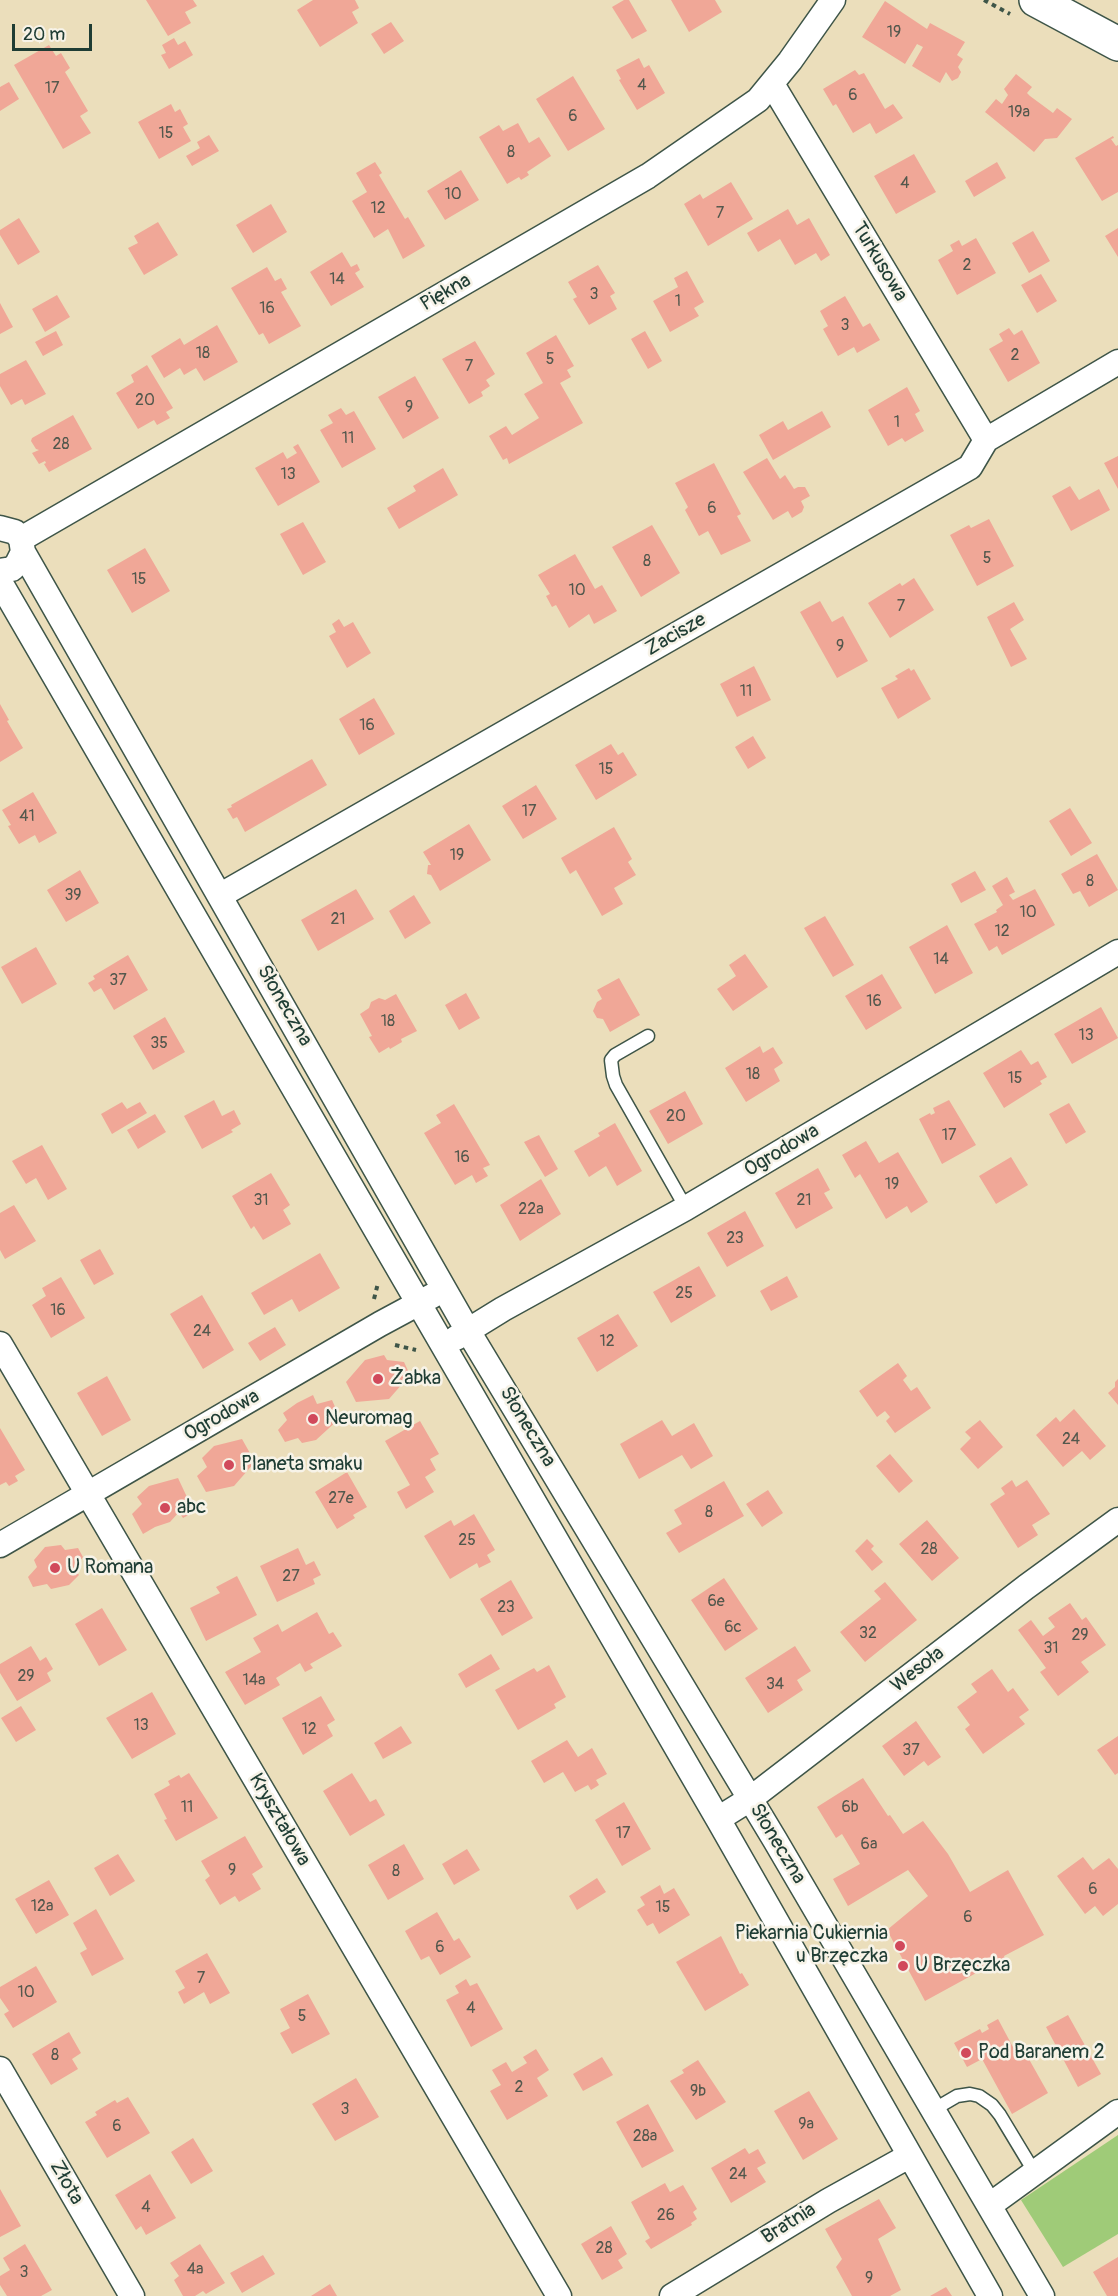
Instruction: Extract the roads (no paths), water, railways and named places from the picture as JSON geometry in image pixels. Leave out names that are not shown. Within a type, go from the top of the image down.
[{"type":"main road","points":[[1036,0],[1118,44]]},
{"type":"street","name":"Piękna","points":[[0,571],[12,569],[17,564],[10,532],[648,176],[758,100],[833,0]]},
{"type":"street","name":"Turkusowa","points":[[772,84],[986,440]]},
{"type":"street","name":"Zacisze","points":[[221,896],[970,466],[986,440],[1118,362]]},
{"type":"street","name":"Słoneczna","points":[[10,532],[221,896],[468,1331],[750,1799],[1042,2296]]},
{"type":"street","name":"Słoneczna","points":[[0,582],[718,1819],[990,2296]]},
{"type":"street","name":"Ogrodowa","points":[[444,1346],[504,1309],[686,1208],[1118,952]]},
{"type":"street","name":"Ogrodowa","points":[[0,1545],[444,1289]]},
{"type":"street","name":"Kryształowa","points":[[0,1344],[559,2296]]},
{"type":"street","name":"Wesoła","points":[[718,1819],[750,1799],[1017,1594],[1118,1520]]},
{"type":"street","name":"Złota","points":[[0,2069],[132,2296]]},
{"type":"street","points":[[990,2205],[1118,2112]]},
{"type":"street","name":"Bratnia","points":[[672,2296],[828,2200],[909,2156]]},
{"type":"lane","points":[[648,1036],[611,1059],[613,1076],[686,1208]]},
{"type":"lane","points":[[933,2110],[957,2096],[970,2094],[979,2096],[992,2105],[1000,2115],[1035,2173]]},
{"type":"place","name":"Żabka","points":[[378,1379]]},
{"type":"place","name":"Neuromag","points":[[313,1419]]},
{"type":"place","name":"Planeta smaku","points":[[229,1465]]},
{"type":"place","name":"abc","points":[[165,1508]]},
{"type":"place","name":"U Romana","points":[[55,1568]]},
{"type":"place","name":"Piekarnia Cukiernia u Brzęczka","points":[[900,1946]]},
{"type":"place","name":"U Brzęczka","points":[[903,1966]]},
{"type":"place","name":"Pod Baranem 2","points":[[966,2053]]}]
